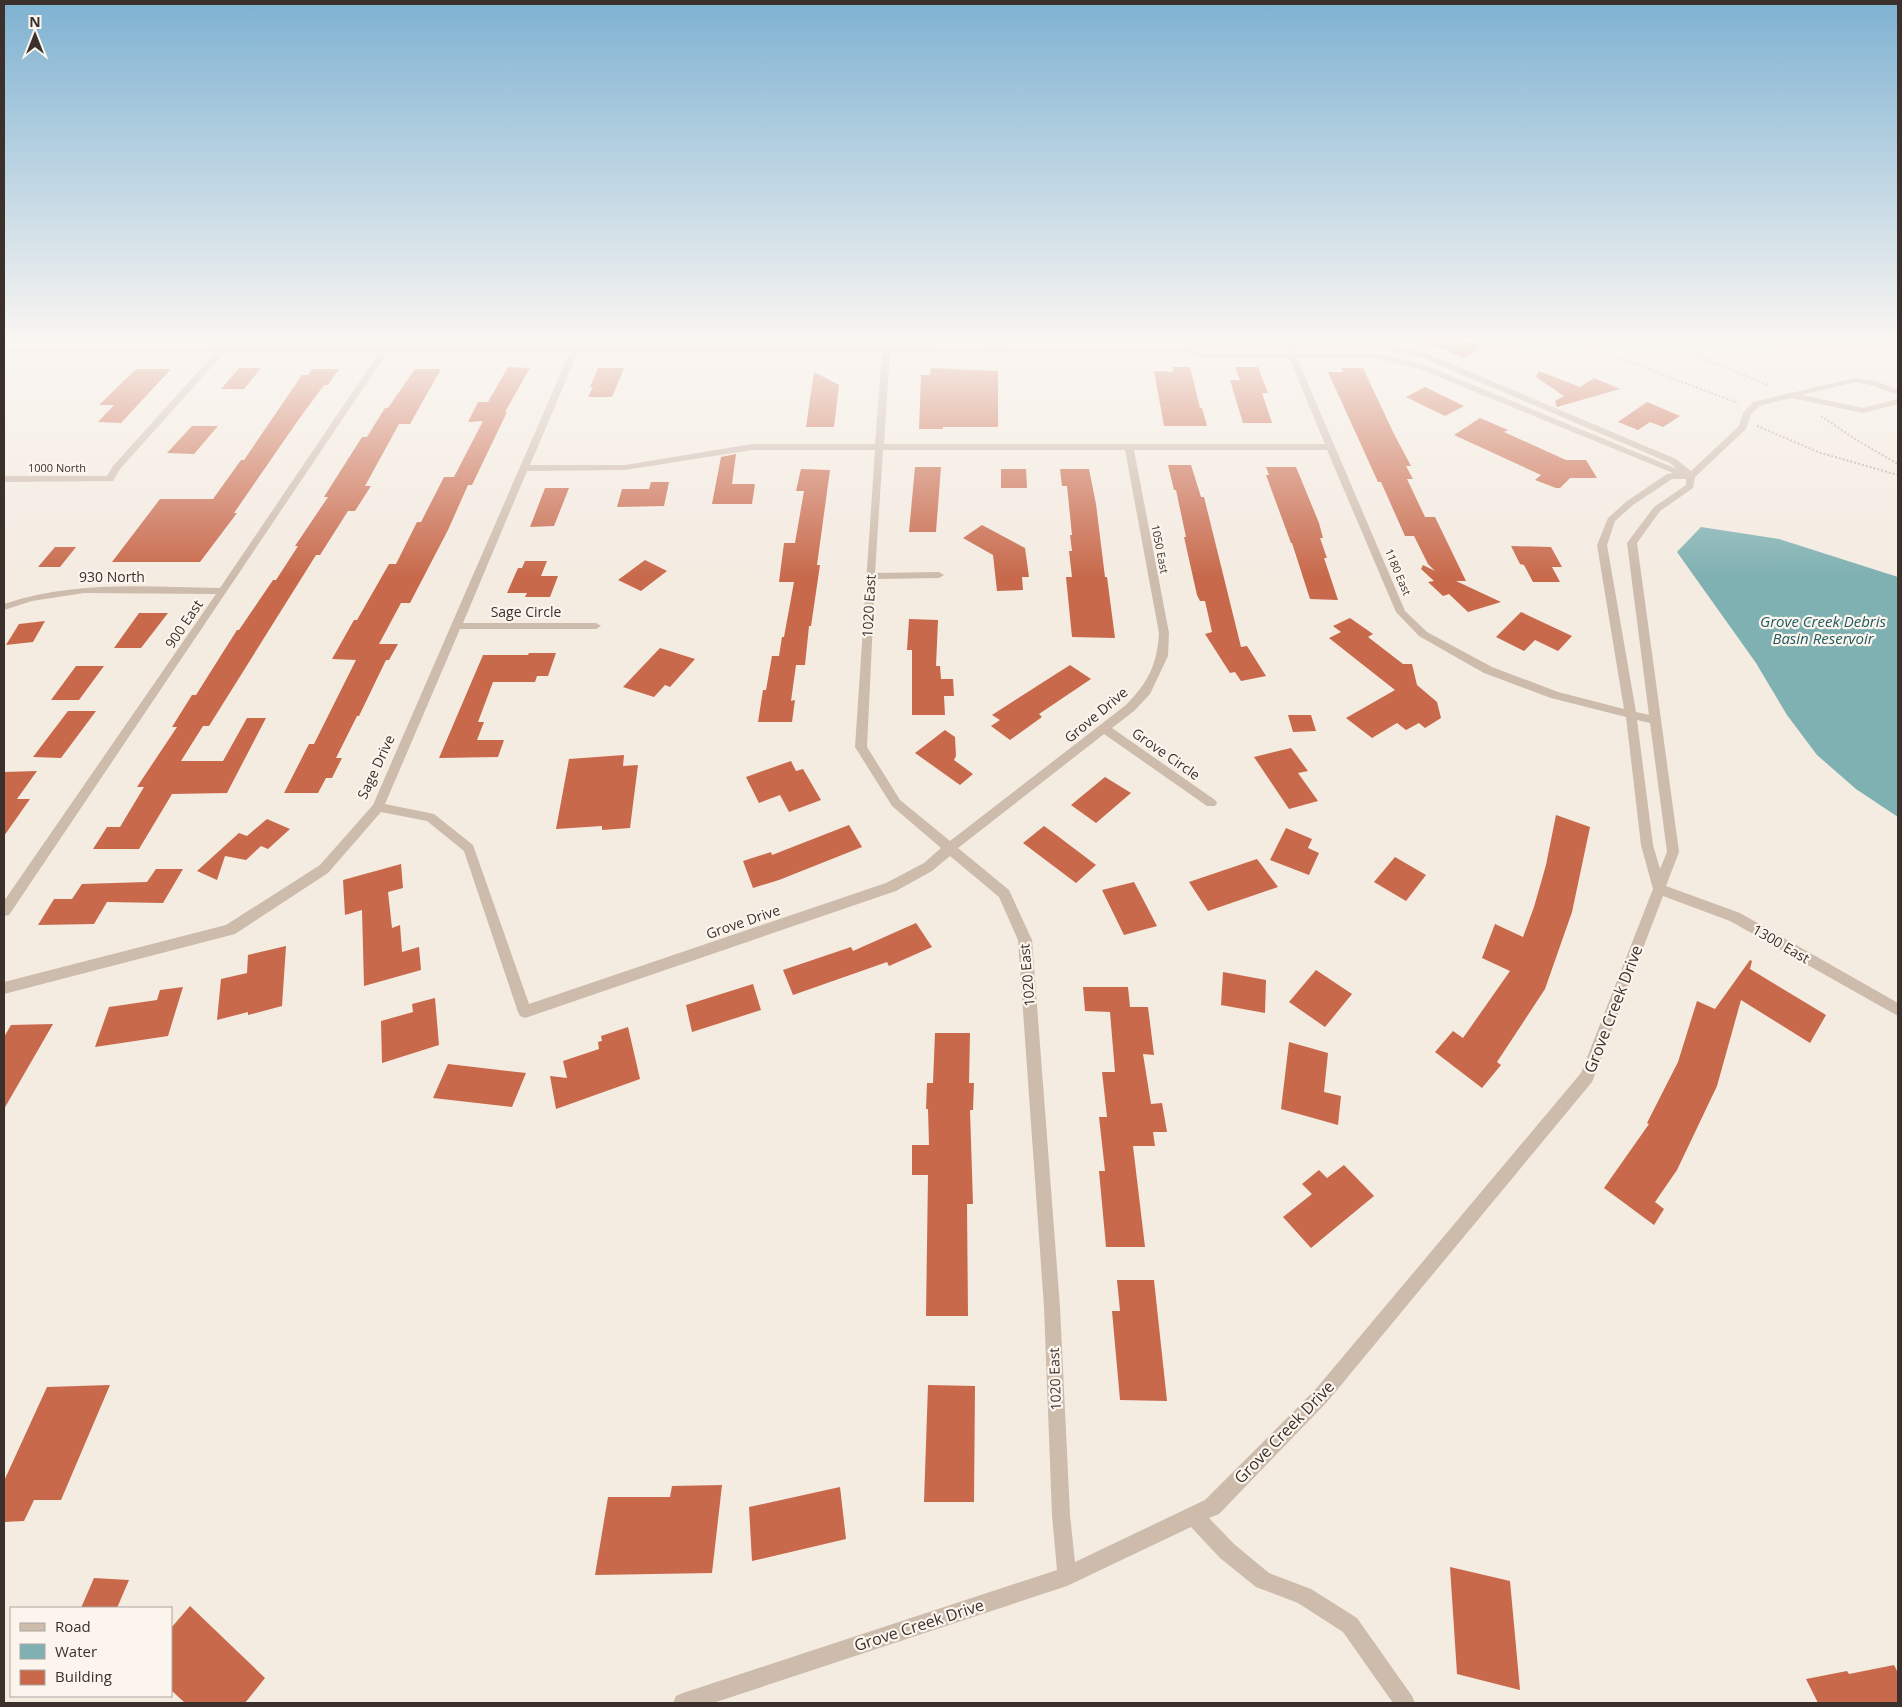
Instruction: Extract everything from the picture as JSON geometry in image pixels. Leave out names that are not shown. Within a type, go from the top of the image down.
[{"type":"street","name":"1000 North","points":[[4,479],[110,479],[116,468],[161,418]]},
{"type":"street","name":"900 East","points":[[4,911],[340,418]]},
{"type":"street","name":"Sage Drive","points":[[4,988],[230,930],[324,869],[378,806],[546,418]]},
{"type":"street","name":"1020 East","points":[[880,418],[861,747],[896,803],[952,848],[1004,894],[1026,940],[1052,1307],[1061,1515],[1067,1576]]},
{"type":"street","name":"1180 East","points":[[1318,418],[1401,612],[1423,634],[1488,670],[1523,684],[1593,706],[1657,721]]},
{"type":"street","points":[[1543,418],[1663,468],[1691,476]]},
{"type":"street","points":[[1571,418],[1673,461],[1691,476]]},
{"type":"street","points":[[1744,424],[1746,418]]},
{"type":"street","name":"Grove Creek Drive","points":[[683,1703],[1067,1576],[1212,1507],[1321,1396],[1587,1077],[1658,889],[1674,852],[1632,543],[1657,509],[1690,486],[1691,476],[1744,424]]},
{"type":"street","points":[[524,468],[638,466],[712,452],[752,447],[1331,447]]},
{"type":"street","name":"1050 East","points":[[1129,447],[1164,633],[1163,656]]},
{"type":"street","points":[[1658,889],[1646,846],[1631,715],[1602,544],[1611,520],[1630,504],[1670,476],[1691,476]]},
{"type":"street","points":[[870,576],[940,575]]},
{"type":"street","name":"930 North","points":[[4,607],[26,598],[64,590],[223,591]]},
{"type":"street","name":"Sage Circle","points":[[456,626],[596,626]]},
{"type":"street","name":"Grove Drive","points":[[378,806],[430,817],[469,848],[525,1012],[891,887],[928,867],[967,834],[1130,708],[1146,691],[1163,656]]},
{"type":"street","name":"Grove Circle","points":[[1105,729],[1211,803]]},
{"type":"street","name":"1300 East","points":[[1658,889],[1735,917],[1898,1010]]},
{"type":"street","points":[[1194,1516],[1227,1551],[1263,1580],[1304,1596],[1350,1625],[1405,1703]]},
{"type":"path","points":[[1823,418],[1898,464]]},
{"type":"path","points":[[1744,424],[1769,431],[1820,454],[1898,475]]},
{"type":"water","name":"Grove Creek Debris Basin Reservoir","points":[[1701,527],[1779,539],[1898,577],[1898,817],[1856,789],[1817,755],[1787,715],[1756,663],[1677,552]]},
{"type":"building","points":[[102,418],[126,418],[121,423],[98,422]]},
{"type":"building","points":[[273,418],[300,418],[234,513],[237,513],[200,562],[112,562],[160,499],[213,499],[241,460],[244,460]]},
{"type":"building","points":[[379,418],[414,418],[410,424],[399,424],[365,486],[371,486],[355,511],[348,511],[320,555],[316,555],[209,726],[203,726],[181,761],[223,761],[247,718],[266,718],[227,793],[172,794],[139,849],[93,849],[107,827],[120,827],[144,787],[137,787],[177,727],[172,727],[192,695],[196,695],[237,630],[239,630],[273,580],[276,580],[298,546],[295,546],[328,497],[324,497],[362,437],[367,437]]},
{"type":"building","points":[[470,418],[504,418],[472,485],[468,485],[448,530],[410,603],[401,603],[379,644],[398,644],[389,660],[386,660],[336,758],[342,758],[332,778],[326,778],[318,793],[284,793],[309,744],[314,744],[356,660],[332,659],[389,564],[396,564],[417,522],[421,522],[444,477],[454,477],[483,421],[468,422]]},
{"type":"building","points":[[807,418],[835,418],[834,427],[806,427]]},
{"type":"building","points":[[919,418],[998,418],[998,427],[919,429]]},
{"type":"building","points":[[1162,418],[1205,418],[1207,426],[1164,426]]},
{"type":"building","points":[[1241,418],[1270,418],[1272,423],[1243,423]]},
{"type":"building","points":[[1349,418],[1386,418],[1411,466],[1406,466],[1413,479],[1407,479],[1425,517],[1435,517],[1466,581],[1456,581],[1501,602],[1468,612],[1449,594],[1443,596],[1428,582],[1434,581],[1421,569],[1423,565],[1435,571],[1428,564],[1414,536],[1405,536],[1381,482],[1378,482]]},
{"type":"building","points":[[1480,418],[1508,430],[1504,432],[1566,460],[1586,460],[1597,478],[1570,478],[1560,488],[1556,488],[1535,480],[1541,475],[1454,435]]},
{"type":"building","points":[[1624,418],[1677,418],[1663,427],[1650,422],[1638,430],[1618,422]]},
{"type":"building","points":[[192,426],[218,426],[194,454],[167,453]]},
{"type":"building","points":[[736,454],[732,484],[755,484],[752,504],[712,504],[721,457]]},
{"type":"building","points":[[1168,465],[1191,465],[1201,497],[1204,497],[1241,647],[1247,646],[1266,676],[1241,681],[1235,672],[1230,673],[1205,634],[1212,632],[1205,601],[1200,601],[1197,595],[1176,490],[1174,490]]},
{"type":"building","points":[[915,467],[941,467],[936,532],[909,532]]},
{"type":"building","points":[[1266,467],[1296,467],[1319,523],[1323,538],[1320,538],[1327,558],[1324,558],[1338,600],[1310,599],[1292,543],[1266,475],[1269,475]]},
{"type":"building","points":[[801,469],[830,470],[817,565],[820,565],[811,626],[809,626],[805,665],[796,665],[791,701],[795,700],[792,722],[758,722],[763,690],[766,690],[772,656],[779,656],[782,637],[784,637],[794,582],[779,582],[784,543],[795,543],[804,491],[796,491]]},
{"type":"building","points":[[1001,469],[1026,469],[1027,488],[1001,488]]},
{"type":"building","points":[[1060,469],[1089,469],[1096,504],[1115,638],[1072,637],[1066,577],[1072,577],[1069,551],[1072,551],[1070,535],[1072,535],[1067,486],[1062,486]]},
{"type":"building","points":[[651,482],[669,482],[664,506],[617,507],[622,489],[649,489]]},
{"type":"building","points":[[545,488],[569,488],[554,526],[530,527]]},
{"type":"building","points":[[982,525],[1025,548],[1029,577],[1022,577],[1023,590],[997,591],[993,555],[963,538]]},
{"type":"building","points":[[1511,546],[1551,547],[1562,567],[1552,567],[1560,582],[1533,582],[1524,565],[1520,564]]},
{"type":"building","points":[[55,547],[76,547],[60,567],[38,567]]},
{"type":"building","points":[[645,560],[667,571],[641,591],[618,580]]},
{"type":"building","points":[[525,561],[547,561],[541,576],[558,576],[550,597],[525,597],[527,593],[507,593],[518,568],[522,568]]},
{"type":"building","points":[[1521,612],[1572,636],[1558,651],[1535,640],[1524,651],[1496,637]]},
{"type":"building","points":[[139,613],[168,613],[141,648],[114,648]]},
{"type":"building","points":[[1350,618],[1373,634],[1368,637],[1403,664],[1412,664],[1417,685],[1437,702],[1441,718],[1425,728],[1419,723],[1406,730],[1397,723],[1372,738],[1346,718],[1395,690],[1329,638],[1341,632],[1333,626]]},
{"type":"building","points":[[909,619],[938,620],[936,666],[940,666],[941,679],[953,679],[954,696],[944,696],[945,715],[912,715],[912,650],[907,650]]},
{"type":"building","points":[[45,621],[33,642],[6,645],[19,624]]},
{"type":"building","points":[[660,648],[695,659],[670,687],[665,685],[654,697],[623,687]]},
{"type":"building","points":[[529,653],[556,653],[548,676],[537,676],[535,682],[493,682],[478,722],[484,722],[477,740],[504,740],[498,757],[439,758],[483,655],[528,655]]},
{"type":"building","points":[[1070,665],[1091,679],[1039,714],[1042,717],[1010,740],[991,726],[1000,720],[992,715]]},
{"type":"building","points":[[76,666],[104,666],[79,700],[51,700]]},
{"type":"building","points":[[68,711],[96,711],[61,758],[33,757]]},
{"type":"building","points":[[1288,715],[1311,715],[1316,731],[1293,732]]},
{"type":"building","points":[[945,730],[955,737],[956,756],[954,760],[973,774],[960,785],[915,753]]},
{"type":"building","points":[[1291,748],[1308,771],[1298,773],[1318,801],[1289,809],[1254,757]]},
{"type":"building","points":[[624,755],[623,766],[638,765],[630,828],[602,830],[602,826],[556,829],[569,759]]},
{"type":"building","points":[[791,761],[796,771],[803,769],[821,800],[789,812],[780,795],[759,803],[746,777]]},
{"type":"building","points":[[37,771],[17,799],[30,799],[4,836],[4,772]]},
{"type":"building","points":[[1105,777],[1131,793],[1096,823],[1071,805]]},
{"type":"building","points":[[1556,815],[1590,827],[1572,912],[1545,989],[1497,1062],[1501,1065],[1482,1088],[1435,1052],[1453,1031],[1463,1038],[1510,971],[1482,958],[1495,924],[1523,937],[1546,865]]},
{"type":"building","points":[[267,819],[290,829],[268,849],[261,846],[246,860],[225,856],[217,880],[197,871],[239,833],[247,836]]},
{"type":"building","points":[[849,825],[862,847],[779,880],[753,888],[743,861],[771,852],[772,855]]},
{"type":"building","points":[[1044,826],[1096,865],[1076,883],[1023,843]]},
{"type":"building","points":[[1286,828],[1312,839],[1308,848],[1319,853],[1309,875],[1270,860]]},
{"type":"building","points":[[1395,857],[1426,875],[1406,901],[1374,882]]},
{"type":"building","points":[[1257,859],[1278,887],[1208,911],[1189,882]]},
{"type":"building","points":[[401,864],[403,888],[388,892],[392,928],[400,925],[402,952],[419,947],[421,970],[364,986],[362,910],[345,915],[343,880]]},
{"type":"building","points":[[156,869],[183,869],[163,903],[107,902],[94,924],[38,925],[54,899],[72,899],[82,884],[147,882]]},
{"type":"building","points":[[1134,882],[1157,926],[1124,935],[1102,890]]},
{"type":"building","points":[[916,923],[932,947],[889,966],[887,962],[793,995],[783,970],[851,947],[853,951]]},
{"type":"building","points":[[286,946],[282,1006],[248,1015],[248,1012],[217,1020],[221,979],[247,973],[248,955]]},
{"type":"building","points":[[1750,960],[1752,961],[1750,969],[1826,1015],[1810,1043],[1741,1000],[1717,1086],[1677,1170],[1655,1202],[1664,1209],[1654,1225],[1604,1188],[1649,1124],[1647,1123],[1678,1062],[1697,1001],[1715,1009]]},
{"type":"building","points":[[1316,970],[1352,994],[1325,1027],[1289,1002]]},
{"type":"building","points":[[1223,972],[1266,980],[1265,1013],[1221,1005]]},
{"type":"building","points":[[753,984],[761,1010],[692,1032],[686,1005]]},
{"type":"building","points":[[183,987],[168,1036],[95,1047],[109,1007],[157,1000],[160,990]]},
{"type":"building","points":[[1083,987],[1128,987],[1130,1007],[1148,1007],[1154,1055],[1143,1054],[1151,1104],[1162,1103],[1167,1132],[1153,1132],[1155,1146],[1133,1146],[1145,1247],[1106,1247],[1099,1171],[1105,1171],[1099,1117],[1107,1117],[1102,1072],[1115,1072],[1110,1012],[1085,1011]]},
{"type":"building","points":[[435,998],[439,1045],[382,1063],[381,1021],[413,1012],[412,1004]]},
{"type":"building","points":[[53,1024],[4,1109],[4,1037],[11,1025]]},
{"type":"building","points":[[628,1027],[640,1079],[556,1109],[550,1076],[567,1078],[563,1061],[599,1049],[598,1042],[602,1041],[601,1036]]},
{"type":"building","points":[[935,1033],[970,1033],[969,1083],[974,1083],[973,1110],[970,1110],[973,1204],[967,1204],[968,1316],[926,1316],[928,1175],[912,1175],[912,1145],[929,1145],[928,1109],[926,1109],[927,1083],[933,1083]]},
{"type":"building","points":[[1289,1042],[1328,1053],[1324,1092],[1341,1096],[1338,1125],[1281,1109]]},
{"type":"building","points":[[448,1064],[526,1073],[512,1107],[433,1098]]},
{"type":"building","points":[[1344,1165],[1374,1196],[1311,1248],[1283,1217],[1312,1194],[1302,1184],[1319,1170],[1327,1178]]},
{"type":"building","points":[[1117,1280],[1154,1280],[1167,1401],[1120,1400],[1112,1311],[1120,1311]]},
{"type":"building","points":[[110,1385],[61,1500],[34,1500],[24,1521],[4,1522],[4,1481],[47,1387]]},
{"type":"building","points":[[928,1385],[975,1386],[974,1502],[924,1502]]},
{"type":"building","points":[[722,1485],[712,1573],[595,1575],[608,1497],[670,1497],[672,1486]]},
{"type":"building","points":[[840,1487],[846,1539],[752,1561],[749,1507]]},
{"type":"building","points":[[1450,1567],[1510,1581],[1520,1690],[1457,1674]]},
{"type":"building","points":[[94,1578],[129,1580],[117,1607],[81,1607]]},
{"type":"building","points":[[190,1606],[265,1678],[245,1703],[185,1703],[172,1691],[172,1627]]},
{"type":"building","points":[[1894,1665],[1898,1673],[1898,1703],[1818,1703],[1806,1679],[1847,1671],[1849,1674]]}]
